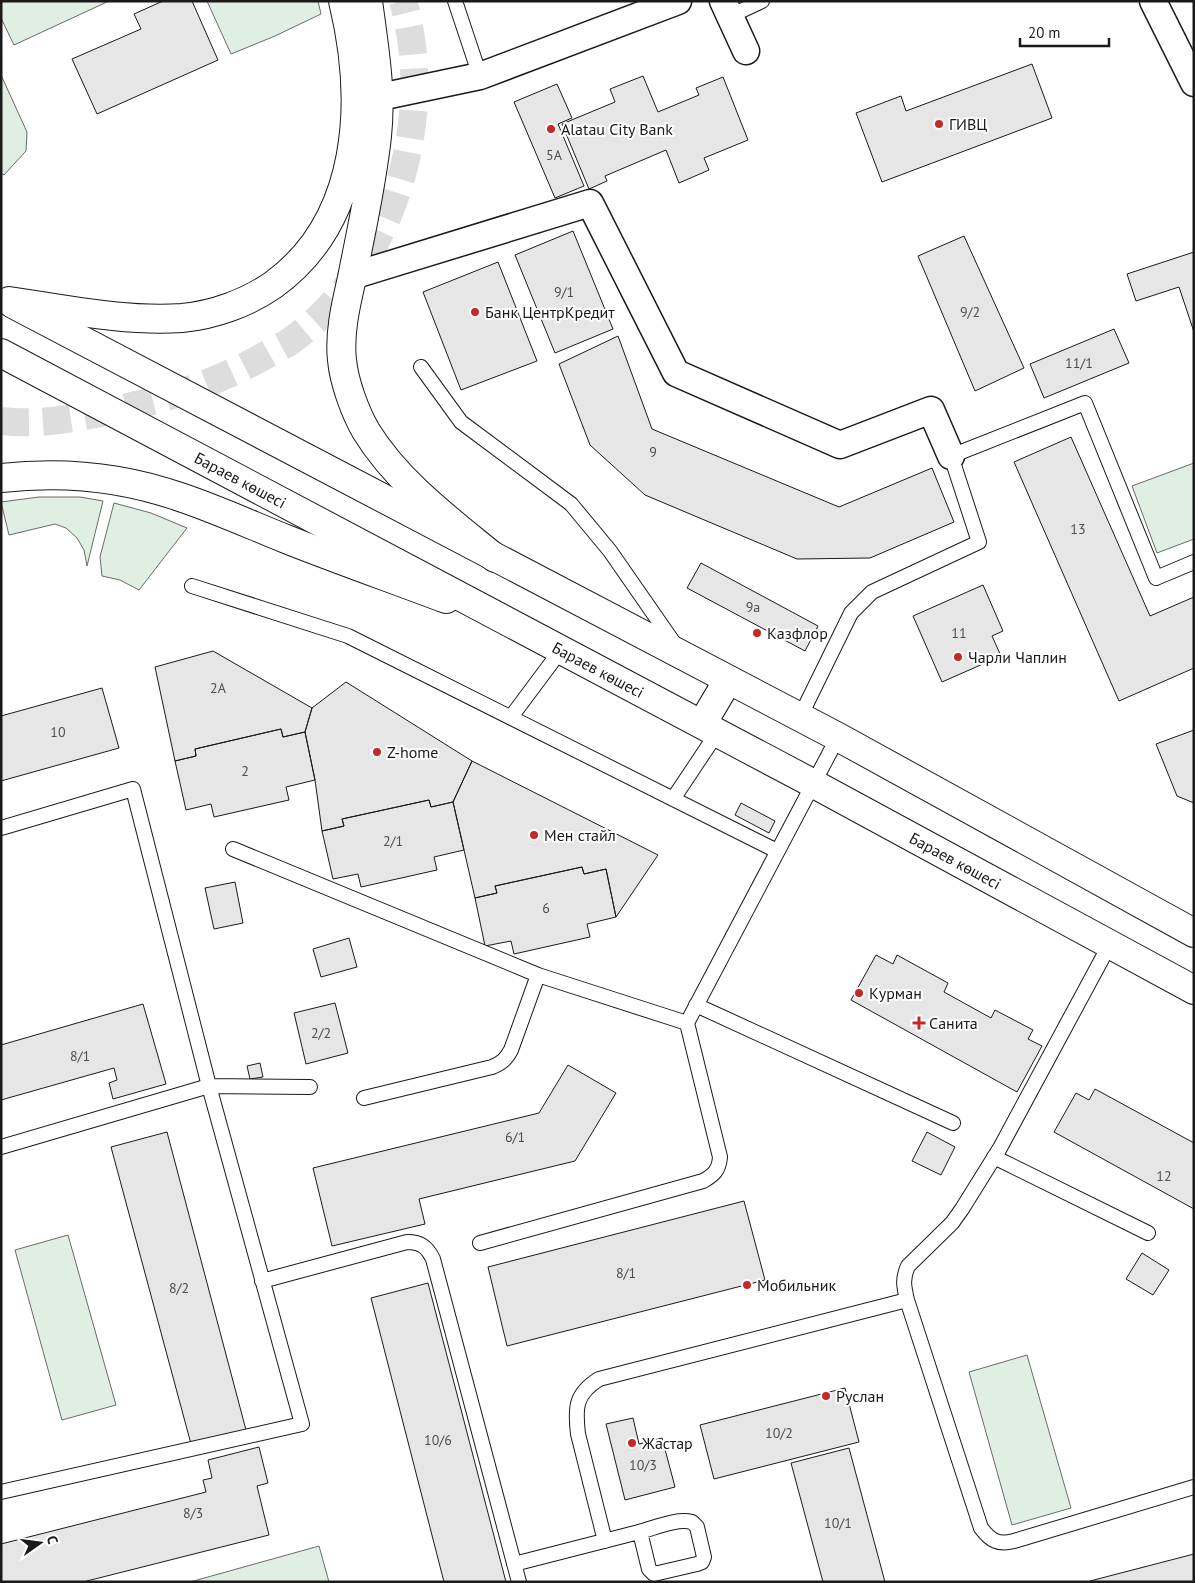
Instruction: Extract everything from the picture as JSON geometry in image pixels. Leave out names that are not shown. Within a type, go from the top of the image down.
[{"type":"main road","points":[[343,1],[349,24],[354,63],[368,98],[377,137],[374,162],[344,316],[342,360],[351,397],[366,430],[391,465],[432,505],[495,558]]},
{"type":"main road","points":[[5,300],[99,314],[182,318],[242,303],[288,274],[308,253],[333,213],[344,184],[353,145],[368,98],[368,1]]},
{"type":"main road","points":[[5,300],[838,737],[1193,931]]},
{"type":"main road","name":"Бараев көшесі","points":[[1,353],[814,784],[1194,990]]},
{"type":"main road","points":[[1,478],[45,475],[79,476],[116,480],[148,487],[188,500],[510,623]]},
{"type":"main road","points":[[709,728],[728,680]]},
{"type":"street","points":[[368,98],[480,76],[650,6],[678,1]]},
{"type":"street","points":[[1153,1],[1194,83]]},
{"type":"street","points":[[726,9],[746,51]]},
{"type":"street","points":[[352,276],[590,203],[676,373],[840,445],[931,410],[950,456]]},
{"type":"lane","points":[[455,1],[480,76]]},
{"type":"lane","points":[[726,9],[762,1]]},
{"type":"lane","points":[[421,367],[461,422],[571,504],[610,551],[684,657]]},
{"type":"lane","points":[[800,717],[851,613],[872,592],[980,542],[950,456],[1084,403],[1156,578],[1194,562]]},
{"type":"lane","points":[[192,586],[348,636],[777,851]]},
{"type":"lane","points":[[511,717],[561,650]]},
{"type":"lane","points":[[673,799],[709,728]]},
{"type":"lane","points":[[480,1243],[703,1181],[716,1172],[720,1157],[687,1023],[838,737]]},
{"type":"lane","points":[[1,828],[133,789],[209,1086],[302,1424],[1,1492]]},
{"type":"lane","points":[[233,849],[538,974],[687,1023]]},
{"type":"lane","points":[[1110,944],[1000,1148],[952,1223],[908,1266],[904,1274],[903,1283],[981,1528],[988,1537],[1000,1544],[1014,1541],[1194,1486]]},
{"type":"lane","points":[[364,1098],[500,1064],[506,1059],[511,1050],[538,974]]},
{"type":"lane","points":[[696,1005],[953,1123]]},
{"type":"lane","points":[[1,1147],[209,1086],[310,1087]]},
{"type":"lane","points":[[994,1157],[1148,1233]]},
{"type":"lane","points":[[262,1281],[407,1242],[419,1243],[428,1249],[436,1268],[519,1582]]},
{"type":"lane","points":[[605,1541],[578,1434],[576,1417],[581,1395],[588,1386],[599,1379],[907,1300]]},
{"type":"lane","points":[[514,1564],[683,1521],[692,1522],[697,1527],[703,1560],[697,1564],[654,1574],[649,1569],[640,1532]]},
{"type":"green space","points":[[1,1],[109,1],[14,45],[1,18]]},
{"type":"green space","points":[[207,1],[318,1],[321,14],[231,54]]},
{"type":"green space","points":[[1,75],[27,132],[26,151],[4,175],[1,173]]},
{"type":"green space","points":[[1194,463],[1194,539],[1157,553],[1132,486]]},
{"type":"green space","points":[[39,497],[80,497],[103,501],[87,566],[84,550],[77,538],[66,528],[55,524],[9,535],[1,502]]},
{"type":"green space","points":[[114,503],[151,513],[187,528],[139,590],[120,580],[102,576],[100,557]]},
{"type":"green space","points":[[68,1235],[116,1405],[62,1420],[15,1250]]},
{"type":"green space","points":[[1027,1355],[1071,1508],[1012,1525],[969,1372]]},
{"type":"green space","points":[[319,1546],[329,1582],[190,1582]]},
{"type":"building","points":[[163,1],[192,1],[218,60],[97,114],[72,59],[141,29],[134,14]]},
{"type":"building","points":[[1032,64],[1052,118],[882,182],[856,113],[901,96],[906,111]]},
{"type":"building","points":[[643,76],[658,112],[699,95],[696,88],[723,77],[748,140],[704,158],[709,170],[679,183],[666,150],[605,176],[607,181],[589,189],[562,124],[615,102],[610,89]]},
{"type":"building","points":[[557,84],[572,118],[558,124],[584,186],[555,198],[514,102]]},
{"type":"building","points":[[573,231],[613,329],[555,353],[515,255]]},
{"type":"building","points":[[964,236],[1024,368],[975,391],[918,256]]},
{"type":"building","points":[[1194,252],[1194,332],[1179,287],[1136,301],[1127,274]]},
{"type":"building","points":[[498,262],[537,361],[461,390],[423,292]]},
{"type":"building","points":[[1114,329],[1129,363],[1044,398],[1030,364]]},
{"type":"building","points":[[618,336],[652,429],[839,507],[932,468],[954,522],[870,558],[797,559],[645,495],[590,445],[559,364]]},
{"type":"building","points":[[1071,437],[1150,616],[1194,597],[1194,668],[1119,701],[1014,462]]},
{"type":"building","points":[[701,563],[818,626],[805,651],[687,588]]},
{"type":"building","points":[[983,585],[1003,631],[992,636],[1001,656],[942,682],[913,616]]},
{"type":"building","points":[[213,651],[312,708],[305,732],[283,737],[281,729],[195,749],[196,756],[175,761],[155,667]]},
{"type":"building","points":[[346,682],[472,761],[453,802],[431,807],[429,800],[342,819],[344,826],[322,831],[315,780],[305,732],[312,708]]},
{"type":"building","points":[[102,688],[119,748],[1,781],[1,716]]},
{"type":"building","points":[[281,729],[283,737],[305,732],[315,780],[286,787],[289,800],[214,817],[211,804],[186,810],[175,761],[196,756],[195,749]]},
{"type":"building","points":[[1194,730],[1194,803],[1177,796],[1156,744]]},
{"type":"building","points":[[472,761],[658,855],[616,917],[606,869],[584,874],[582,867],[495,886],[497,893],[475,898],[453,802]]},
{"type":"building","points":[[429,800],[431,807],[453,802],[464,850],[434,857],[437,870],[361,887],[358,874],[333,879],[322,831],[344,826],[342,819]]},
{"type":"building","points":[[741,803],[775,821],[769,833],[735,815]]},
{"type":"building","points":[[582,867],[584,874],[606,869],[616,917],[587,924],[590,937],[514,954],[511,941],[485,946],[475,898],[497,893],[495,886]]},
{"type":"building","points":[[235,882],[243,923],[214,929],[205,888]]},
{"type":"building","points":[[349,938],[357,967],[321,977],[313,949]]},
{"type":"building","points":[[876,955],[893,964],[897,955],[948,983],[944,992],[991,1018],[995,1010],[1033,1030],[1028,1039],[1042,1046],[1017,1092],[851,1000]]},
{"type":"building","points":[[335,1003],[348,1053],[306,1064],[294,1013]]},
{"type":"building","points":[[143,1004],[166,1084],[113,1099],[109,1083],[117,1080],[114,1068],[1,1100],[1,1045]]},
{"type":"building","points":[[260,1063],[263,1077],[250,1079],[247,1066]]},
{"type":"building","points":[[568,1065],[616,1093],[575,1161],[419,1199],[425,1224],[332,1246],[313,1168],[539,1113]]},
{"type":"building","points":[[1095,1089],[1194,1143],[1194,1209],[1054,1132],[1076,1093],[1089,1100]]},
{"type":"building","points":[[167,1132],[246,1430],[191,1444],[111,1147]]},
{"type":"building","points":[[927,1132],[955,1147],[941,1175],[912,1161]]},
{"type":"building","points":[[744,1201],[765,1280],[507,1346],[488,1267]]},
{"type":"building","points":[[1142,1253],[1169,1270],[1153,1295],[1126,1279]]},
{"type":"building","points":[[428,1283],[506,1582],[444,1582],[371,1298]]},
{"type":"building","points":[[845,1388],[859,1442],[714,1479],[700,1425]]},
{"type":"building","points":[[633,1418],[639,1444],[662,1438],[675,1487],[625,1500],[606,1424]]},
{"type":"building","points":[[259,1447],[268,1483],[257,1486],[269,1535],[83,1582],[1,1582],[1,1544],[206,1492],[203,1480],[212,1478],[208,1460]]},
{"type":"building","points":[[849,1448],[885,1582],[823,1582],[791,1463]]},
{"type":"building","points":[[1194,1554],[1194,1582],[1090,1582],[1090,1581]]},
{"type":"tunnel","points":[[1,421],[49,421],[97,414],[182,392],[216,380],[282,346],[292,340],[327,309],[357,273],[380,232],[398,188],[409,141],[414,94],[412,47],[403,1]]},
{"type":"place","name":"ГИВЦ","points":[[939,124]]},
{"type":"place","name":"Alatau City Bank","points":[[551,129]]},
{"type":"place","name":"Банк ЦентрКредит","points":[[475,312]]},
{"type":"place","name":"Казфлор","points":[[757,633]]},
{"type":"place","name":"Чарли Чаплин","points":[[958,657]]},
{"type":"place","name":"Z-home","points":[[377,752]]},
{"type":"place","name":"Мен стайл","points":[[534,835]]},
{"type":"place","name":"Курман","points":[[859,993]]},
{"type":"place","name":"Санита","points":[[919,1023]]},
{"type":"place","name":"Мобильник","points":[[747,1285]]},
{"type":"place","name":"Руслан","points":[[826,1396]]},
{"type":"place","name":"Жастар","points":[[632,1443]]}]
